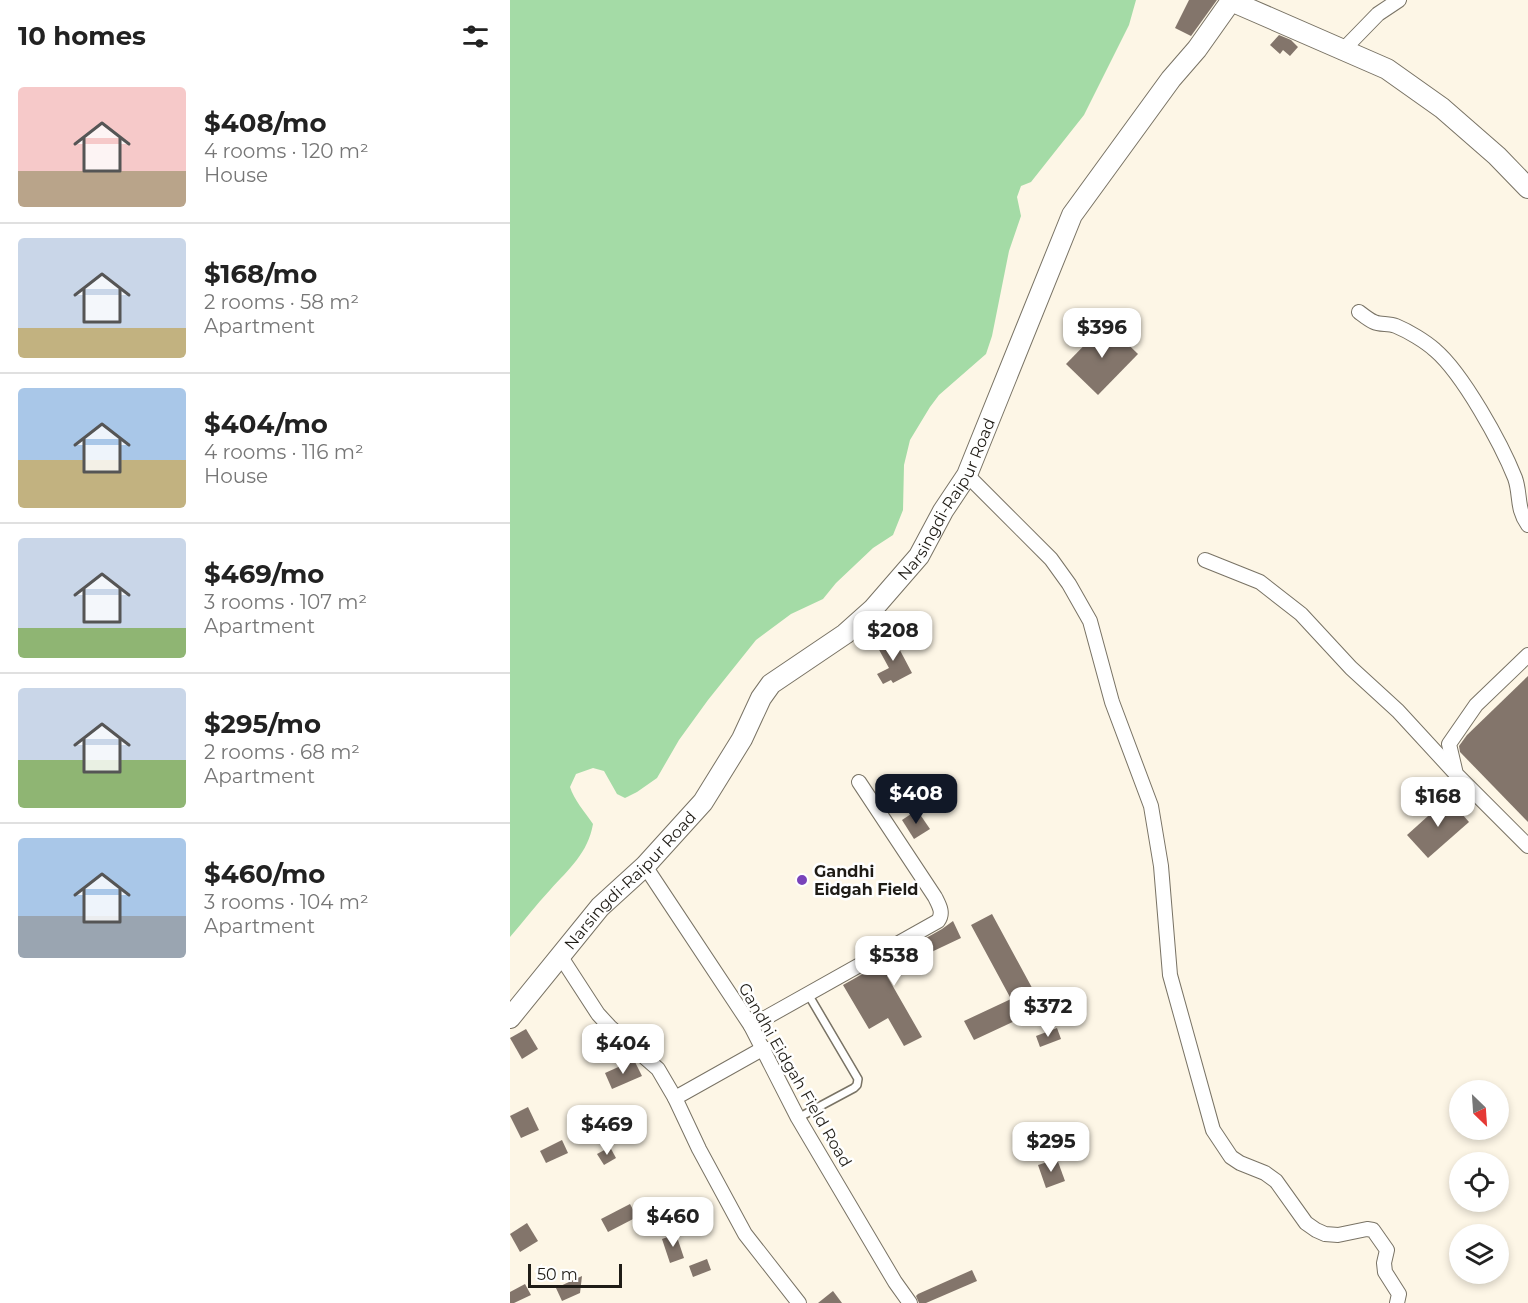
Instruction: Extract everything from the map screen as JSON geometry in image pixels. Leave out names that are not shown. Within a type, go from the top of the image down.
[{"type":"street","points":[[1343,50],[1378,14],[1399,0]]},
{"type":"street","points":[[1231,1],[1387,69],[1442,108],[1497,156],[1528,188]]},
{"type":"street","name":"Narsingdi-Raipur Road","points":[[510,1018],[600,907],[645,866],[703,802],[742,739],[761,698],[771,684],[845,634],[873,609],[919,556],[943,511],[967,475],[1072,215],[1231,1]]},
{"type":"street","points":[[1359,312],[1374,323],[1395,325],[1434,348],[1452,366],[1509,463],[1517,484],[1518,503],[1522,517],[1528,525]]},
{"type":"street","points":[[967,475],[1051,559],[1069,584],[1090,621],[1112,702],[1151,806],[1161,866],[1170,975],[1213,1130],[1231,1157],[1276,1181],[1306,1223],[1316,1230],[1325,1234],[1338,1235],[1373,1230],[1387,1250],[1384,1263],[1385,1272],[1399,1294],[1397,1303]]},
{"type":"street","points":[[1205,560],[1260,582],[1301,614],[1351,669],[1398,711],[1456,774],[1528,846]]},
{"type":"street","points":[[1456,774],[1449,744],[1476,705],[1528,655]]},
{"type":"street","points":[[751,1026],[940,918],[940,909],[935,897],[859,782]]},
{"type":"street","name":"Gandhi Eidgah Field Road","points":[[645,866],[751,1026],[798,1118],[895,1282],[910,1303]]},
{"type":"street","points":[[561,957],[598,1014],[658,1069],[745,1234],[799,1303]]},
{"type":"street","points":[[675,1098],[764,1048]]},
{"type":"lane","points":[[798,1118],[854,1088],[858,1079],[808,994]]},
{"type":"shaded area","points":[[510,0],[1136,0],[1129,25],[1084,115],[1031,182],[1021,186],[1017,197],[1021,216],[1009,251],[992,336],[986,354],[939,395],[910,440],[904,465],[903,510],[893,535],[873,548],[836,583],[823,599],[791,614],[756,640],[679,740],[657,778],[625,798],[617,794],[604,771],[593,768],[576,774],[570,787],[593,824],[587,844],[571,868],[510,937]]},
{"type":"building","points":[[1189,0],[1217,0],[1191,36],[1175,28]]},
{"type":"building","points":[[1279,35],[1291,40],[1298,47],[1290,56],[1283,50],[1280,54],[1270,45]]},
{"type":"building","points":[[1106,323],[1138,354],[1098,395],[1066,364]]},
{"type":"building","points":[[893,637],[912,673],[893,683],[891,680],[883,684],[877,674],[889,668],[877,646]]},
{"type":"building","points":[[1528,676],[1528,822],[1460,752],[1459,746],[1467,735]]},
{"type":"building","points":[[1448,798],[1469,822],[1428,858],[1407,835]]},
{"type":"building","points":[[917,810],[930,829],[914,839],[902,820]]},
{"type":"building","points":[[992,914],[1043,1008],[974,1040],[964,1021],[1011,999],[971,925]]},
{"type":"building","points":[[953,921],[961,938],[906,964],[907,966],[887,976],[922,1037],[904,1046],[888,1018],[869,1029],[843,985]]},
{"type":"building","points":[[1057,1028],[1061,1039],[1040,1047],[1036,1036]]},
{"type":"building","points":[[526,1029],[538,1049],[522,1059],[510,1038]]},
{"type":"building","points":[[634,1060],[642,1076],[612,1089],[605,1073]]},
{"type":"building","points":[[528,1107],[539,1130],[521,1138],[510,1116]]},
{"type":"building","points":[[562,1140],[568,1153],[546,1163],[540,1151]]},
{"type":"building","points":[[610,1147],[616,1158],[604,1165],[597,1154]]},
{"type":"building","points":[[1057,1159],[1065,1181],[1046,1188],[1038,1165]]},
{"type":"building","points":[[630,1204],[637,1217],[608,1232],[601,1219]]},
{"type":"building","points":[[527,1223],[538,1241],[520,1252],[510,1234]]},
{"type":"building","points":[[676,1234],[684,1258],[670,1263],[662,1239]]},
{"type":"building","points":[[707,1259],[711,1270],[693,1277],[689,1266]]},
{"type":"building","points":[[972,1270],[977,1281],[926,1303],[919,1303],[916,1296],[918,1294]]},
{"type":"building","points":[[582,1276],[580,1293],[562,1301],[556,1288]]},
{"type":"building","points":[[525,1284],[531,1295],[510,1303],[510,1292]]},
{"type":"building","points":[[833,1291],[842,1303],[818,1303]]},
{"type":"place","name":"Gandhi Eidgah Field","points":[[802,880]]}]
